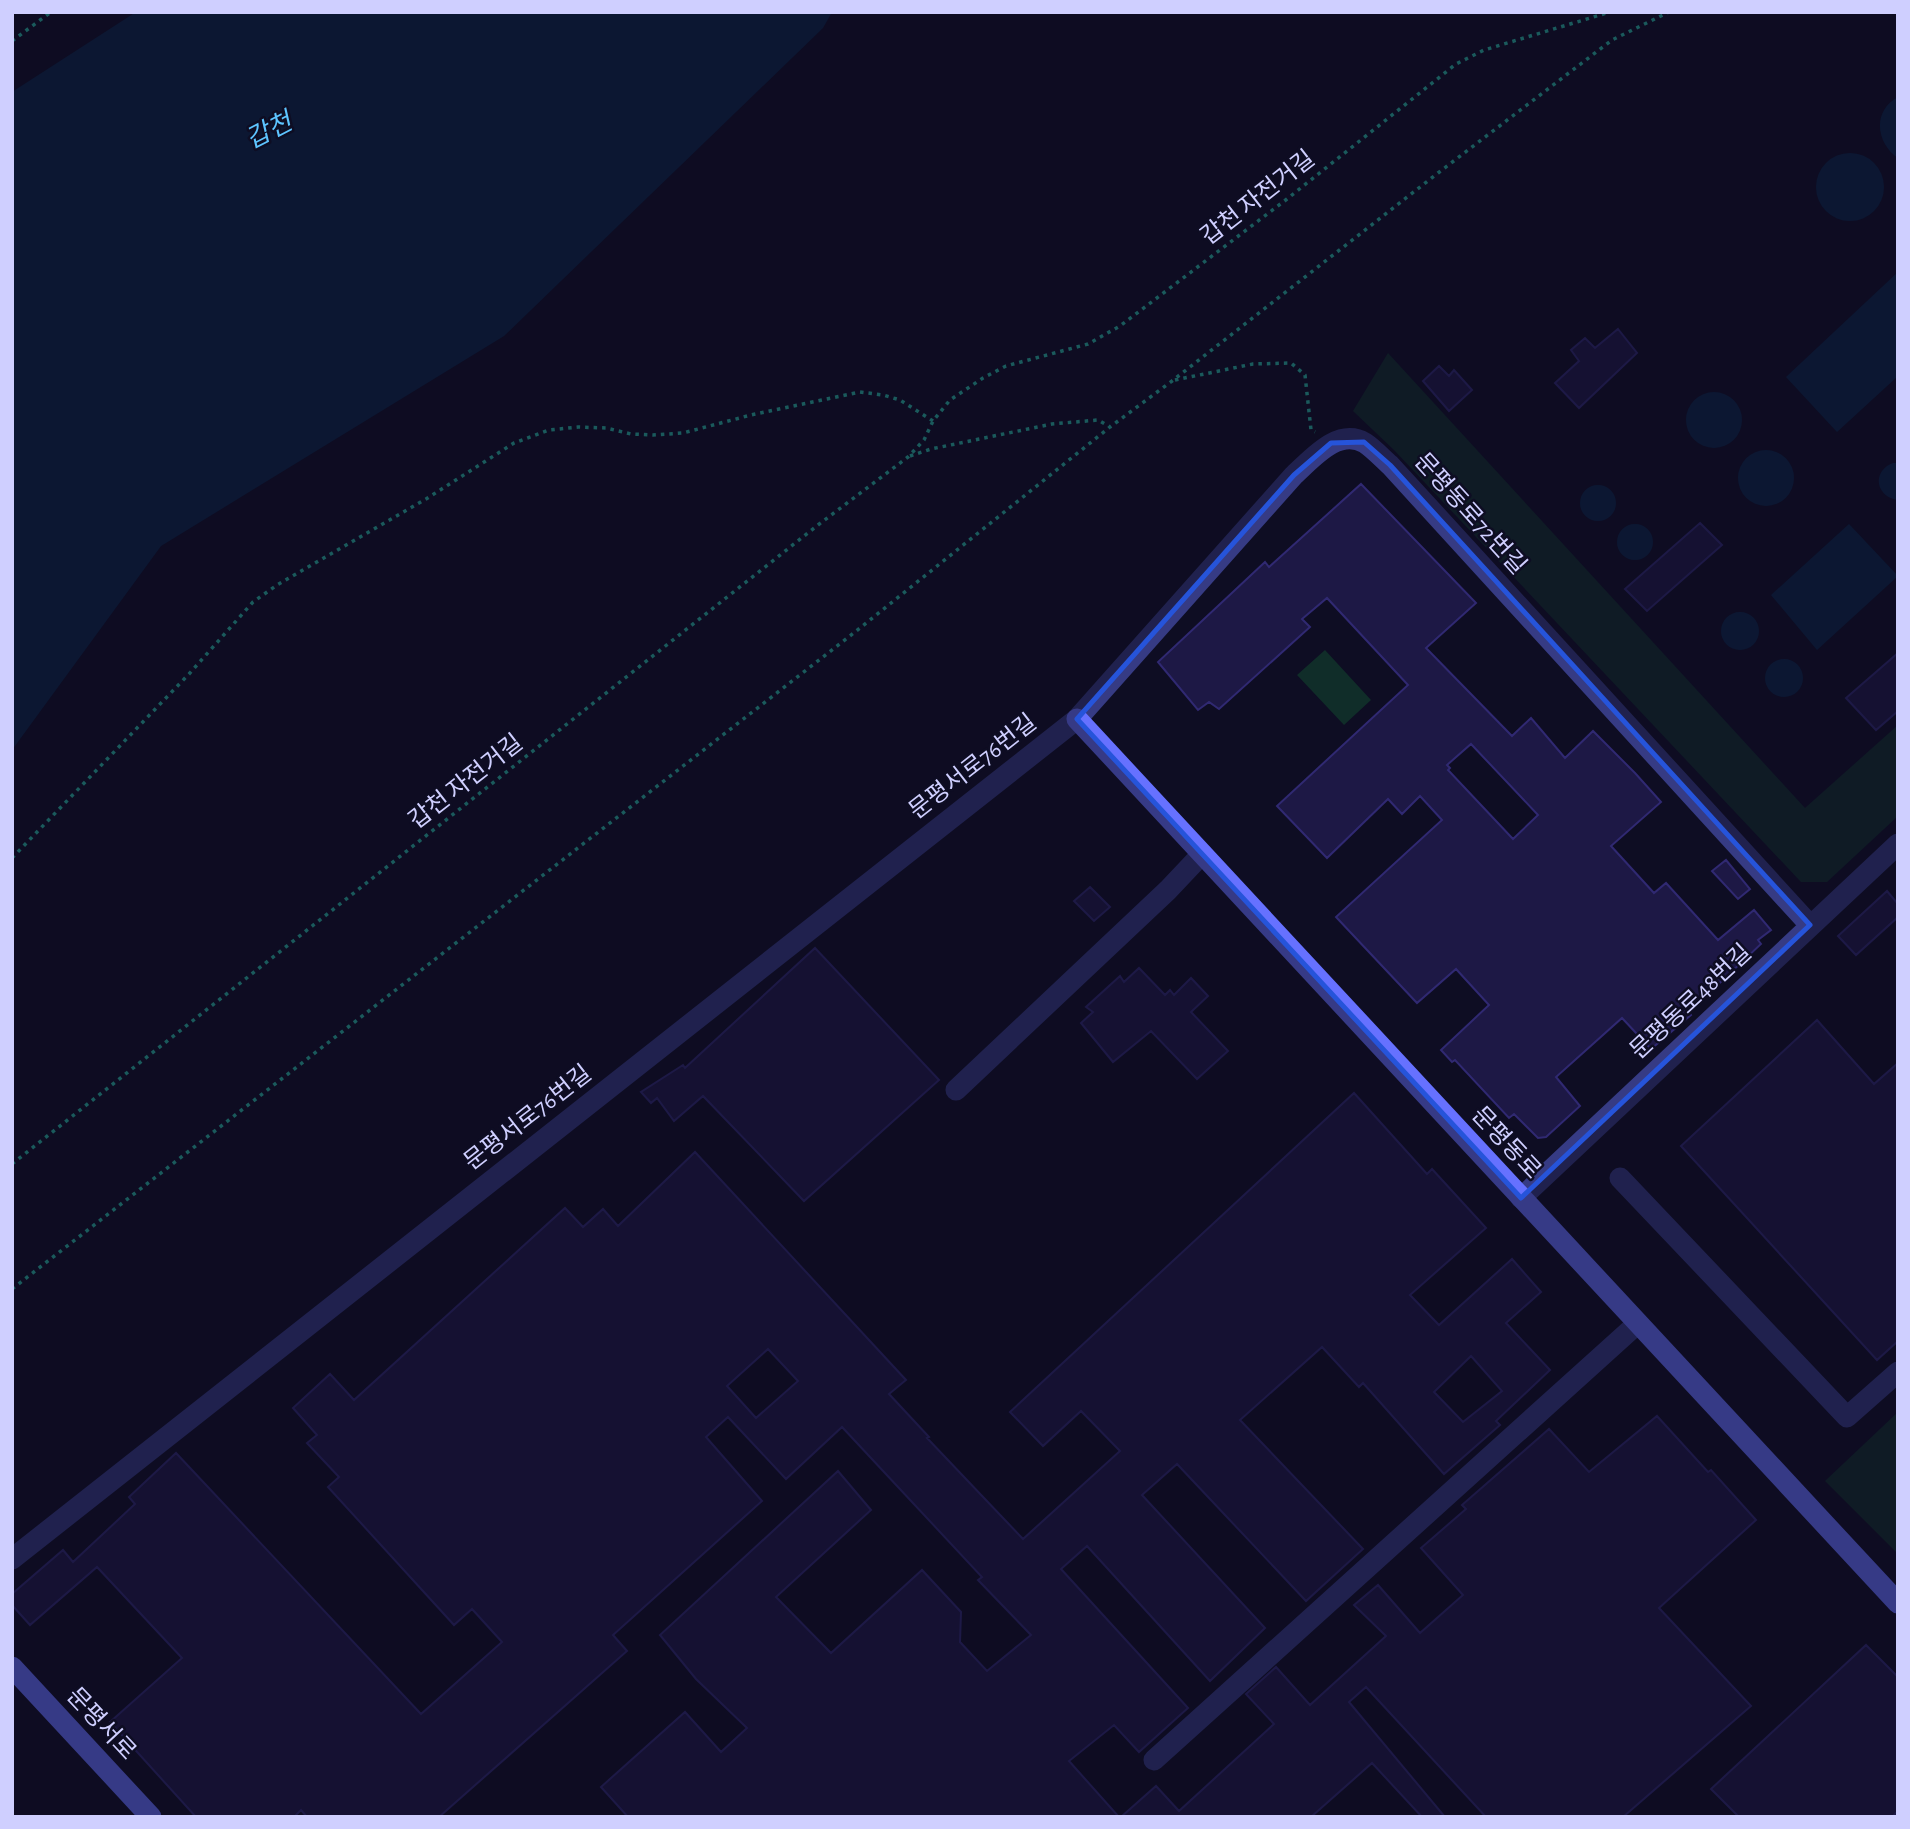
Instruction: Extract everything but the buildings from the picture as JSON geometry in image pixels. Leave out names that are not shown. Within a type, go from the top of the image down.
[{"type":"main road","name":"문평동로","points":[[1077,719],[1898,1603]]},
{"type":"main road","name":"문평서로","points":[[12,1667],[152,1817]]},
{"type":"street","name":"문평동로72번길","points":[[1331,443],[1351,439],[1364,442],[1390,465],[1810,925]]},
{"type":"street","points":[[1077,719],[1294,475],[1331,443]]},
{"type":"street","name":"문평서로76번길","points":[[12,1559],[1077,719]]},
{"type":"street","name":"문평동로48번길","points":[[1521,1198],[1898,844]]},
{"type":"street","points":[[956,1090],[1168,890],[1202,854]]},
{"type":"street","points":[[1620,1178],[1847,1417],[1898,1372]]},
{"type":"street","points":[[1154,1760],[1637,1324]]},
{"type":"path","points":[[12,41],[51,12]]},
{"type":"path","name":"갑천 자전거길","points":[[12,1164],[818,525],[908,457],[950,400],[983,378],[1030,358],[1088,344],[1119,326],[1287,199],[1456,64],[1493,47],[1610,12]]},
{"type":"path","points":[[12,1289],[855,632],[1110,427],[1427,181],[1612,40],[1669,12]]},
{"type":"path","points":[[1172,380],[1253,364],[1291,363],[1306,375],[1311,430],[1331,443]]},
{"type":"path","points":[[12,858],[189,674],[253,602],[514,443],[549,430],[578,427],[606,428],[653,436],[682,433],[751,415],[860,393],[900,400],[933,421]]},
{"type":"path","points":[[908,457],[931,449],[1052,424],[1098,420],[1110,427]]},
{"type":"highlighted area","points":[[1364,442],[1390,465],[1810,925],[1521,1198],[1077,719],[1294,475],[1331,443]]},
{"type":"green space","points":[[1388,353],[1805,808],[1898,725],[1898,816],[1827,882],[1801,882],[1394,450],[1353,411]]},
{"type":"green space","points":[[1325,650],[1371,700],[1344,725],[1297,675]]},
{"type":"green space","points":[[1898,1412],[1898,1554],[1825,1481]]},
{"type":"water","name":"갑천","points":[[136,12],[832,12],[823,28],[504,336],[161,546],[12,750],[12,92]]},
{"type":"water","points":[[1898,97],[1898,158],[1885,144],[1880,127],[1884,110]]},
{"type":"water","points":[[1843,153],[1857,153],[1869,158],[1879,168],[1884,187],[1879,206],[1869,216],[1857,221],[1843,221],[1831,216],[1821,206],[1816,194],[1816,180],[1821,168],[1831,158]]},
{"type":"water","points":[[1898,272],[1898,376],[1837,432],[1786,377]]},
{"type":"water","points":[[1714,392],[1725,394],[1734,400],[1740,409],[1740,431],[1734,440],[1725,446],[1714,448],[1703,446],[1694,440],[1688,431],[1686,420],[1688,409],[1694,400],[1703,394]]},
{"type":"water","points":[[1766,450],[1777,452],[1786,458],[1792,467],[1792,489],[1786,498],[1777,504],[1766,506],[1755,504],[1746,498],[1740,489],[1738,478],[1740,467],[1746,458],[1755,452]]},
{"type":"water","points":[[1893,463],[1898,463],[1897,500],[1884,494],[1879,483],[1882,472]]},
{"type":"water","points":[[1598,485],[1611,490],[1616,503],[1611,516],[1598,521],[1585,516],[1580,503],[1585,490]]},
{"type":"water","points":[[1635,524],[1648,529],[1653,542],[1648,555],[1635,560],[1622,555],[1617,542],[1622,529]]},
{"type":"water","points":[[1849,524],[1898,576],[1817,650],[1771,595]]},
{"type":"water","points":[[1740,612],[1753,618],[1759,631],[1753,644],[1740,650],[1727,644],[1721,631],[1727,618]]},
{"type":"water","points":[[1784,659],[1797,665],[1803,678],[1797,691],[1784,697],[1771,691],[1765,678],[1771,665]]}]
